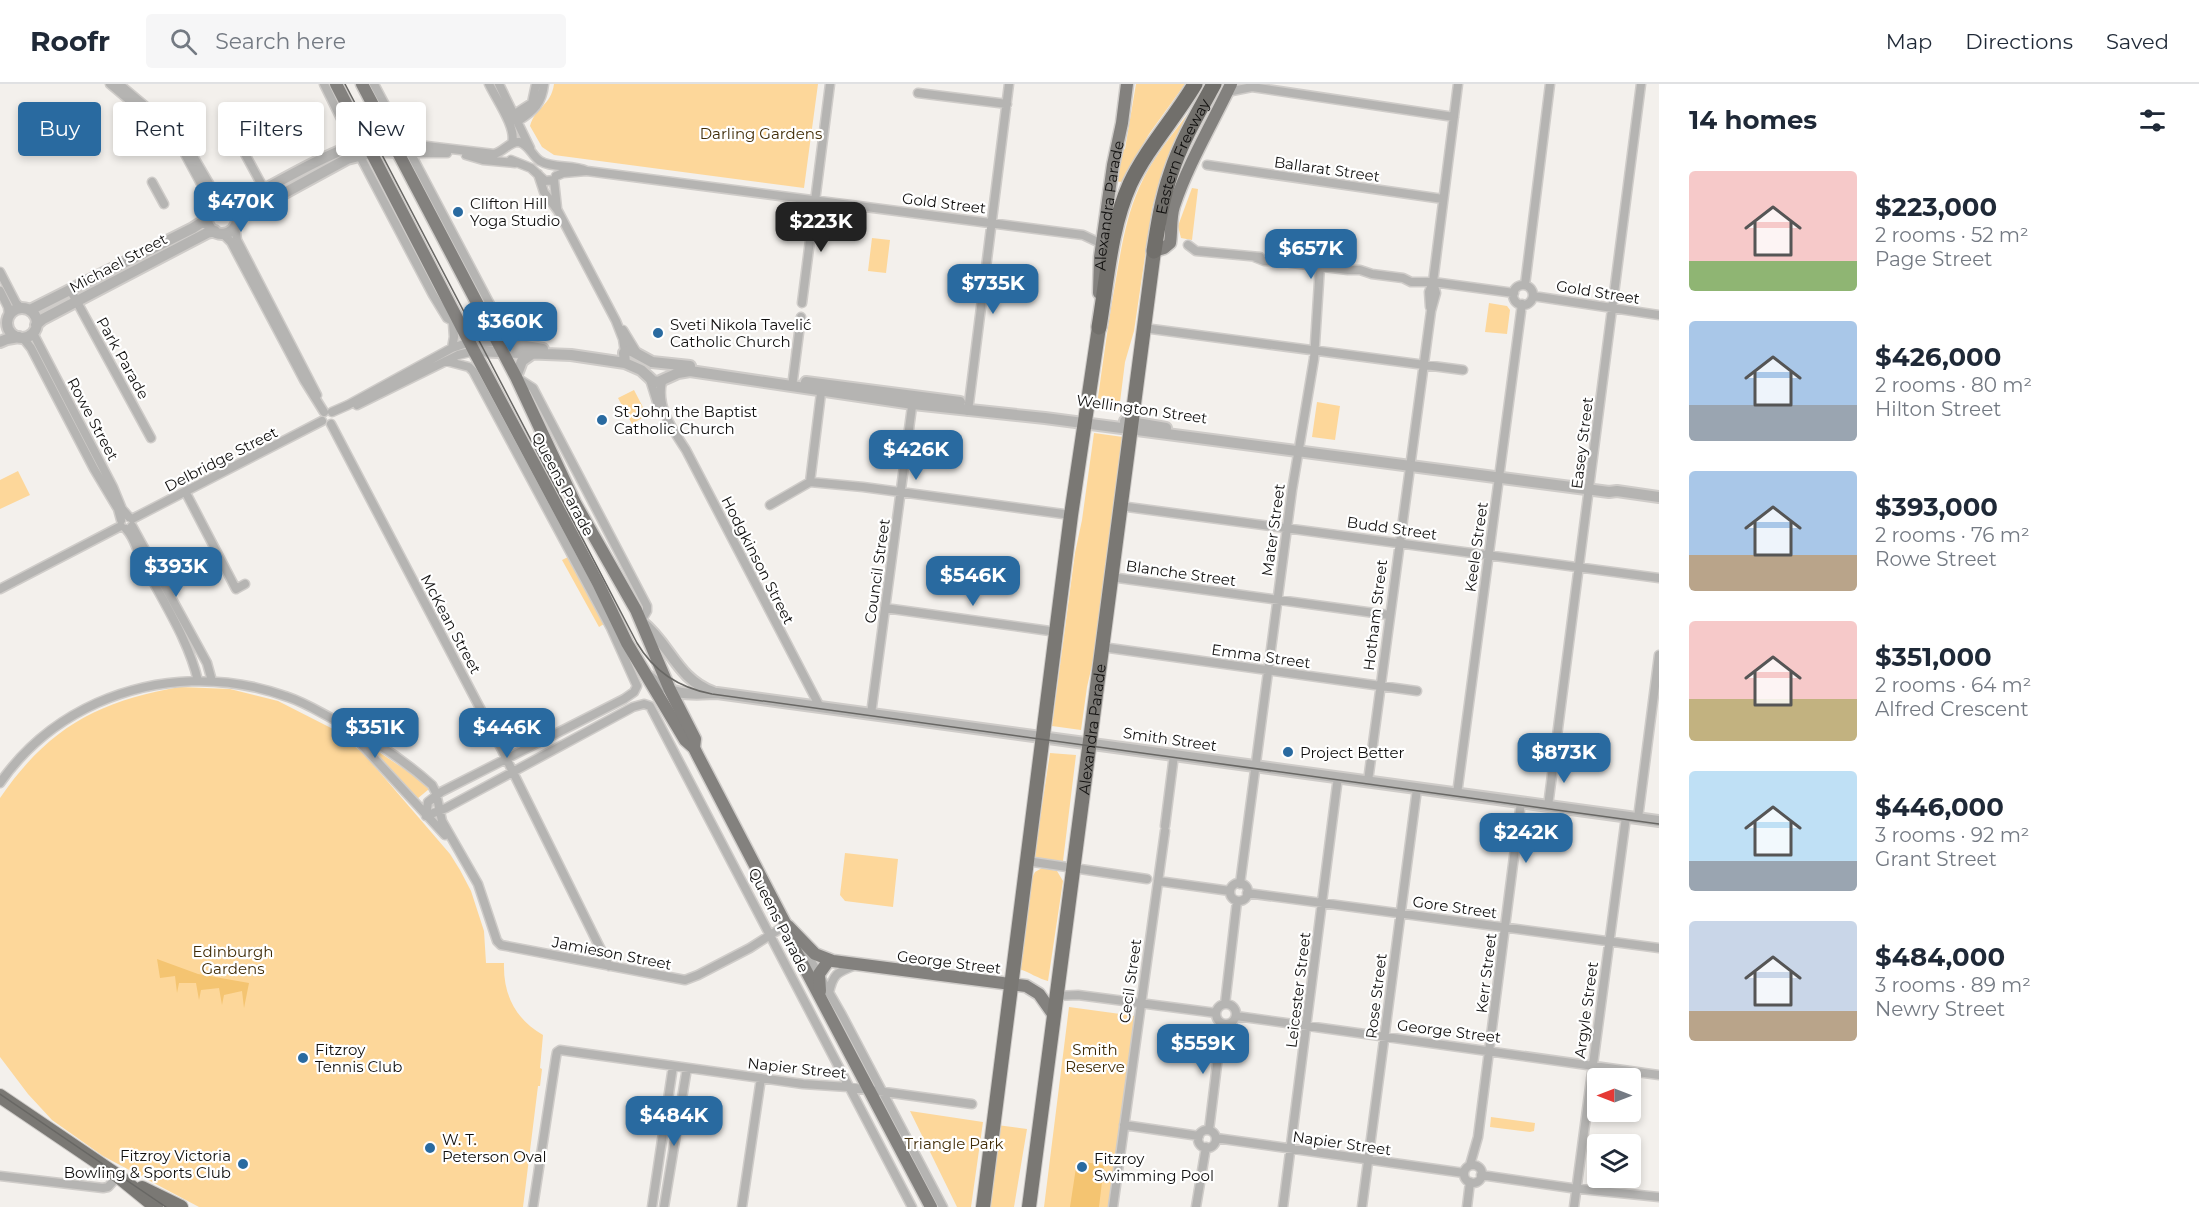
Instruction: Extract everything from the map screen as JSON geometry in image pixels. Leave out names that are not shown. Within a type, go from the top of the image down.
[{"type":"highway","name":"Eastern Freeway","points":[[1107,248],[1130,184],[1146,155],[1195,84]]},
{"type":"highway","name":"Eastern Freeway","points":[[1163,237],[1166,188],[1178,154],[1224,87]]},
{"type":"highway","name":"Alexandra Parade","points":[[1029,1207],[1154,251],[1163,237]]},
{"type":"highway","name":"Alexandra Parade","points":[[983,1207],[1071,515],[1099,327],[1107,248]]},
{"type":"highway","points":[[0,1096],[118,1176],[156,1207]]},
{"type":"highway","points":[[118,1176],[174,1206]]},
{"type":"main road","name":"Queens Parade","points":[[336,84],[340,102]]},
{"type":"main road","name":"Alexandra Parade","points":[[1107,248],[1105,226],[1127,84]]},
{"type":"main road","name":"Queens Parade","points":[[370,87],[376,102]]},
{"type":"main road","name":"Queens Parade","points":[[366,156],[457,324],[472,346],[579,546],[627,643],[686,740],[694,748],[901,1141],[931,1207]]},
{"type":"main road","name":"Queens Parade","points":[[407,156],[575,503],[641,621],[670,690],[694,739],[694,748]]},
{"type":"main road","name":"Queens Parade","points":[[794,938],[814,954],[829,960]]},
{"type":"main road","name":"George Street","points":[[829,960],[1026,986],[1042,998],[1053,1014]]},
{"type":"main road","points":[[826,996],[818,986],[819,974],[829,960]]},
{"type":"street","points":[[110,84],[178,141],[206,193],[209,226],[218,232],[227,232],[267,195],[347,156]]},
{"type":"street","points":[[119,84],[182,137],[226,205],[234,209],[236,222]]},
{"type":"street","name":"Queens Parade","points":[[324,84],[338,102]]},
{"type":"street","points":[[489,84],[513,118],[513,134],[508,156],[515,163]]},
{"type":"street","points":[[499,84],[513,118],[531,151]]},
{"type":"street","points":[[513,118],[532,103],[536,84]]},
{"type":"street","points":[[513,118],[538,105],[544,84]]},
{"type":"street","points":[[802,303],[830,84]]},
{"type":"street","points":[[969,407],[1009,84]]},
{"type":"street","name":"Hotham Street","points":[[1368,781],[1398,542],[1431,311],[1429,292],[1433,282],[1458,84]]},
{"type":"street","points":[[1525,285],[1550,84]]},
{"type":"street","name":"Easey Street","points":[[1548,806],[1641,84]]},
{"type":"street","points":[[1224,87],[1250,86],[1454,117]]},
{"type":"street","name":"Queens Parade","points":[[370,87],[378,102]]},
{"type":"street","points":[[918,93],[1006,104]]},
{"type":"street","points":[[426,150],[494,154],[502,152],[510,145],[521,143],[539,160],[556,168],[554,191],[558,211]]},
{"type":"street","points":[[426,151],[515,163],[529,167],[545,181],[555,178]]},
{"type":"street","points":[[246,156],[267,195]]},
{"type":"street","name":"Gold Street","points":[[551,164],[577,167],[587,171]]},
{"type":"street","name":"Ballarat Street","points":[[1207,165],[1443,199]]},
{"type":"street","name":"Gold Street","points":[[555,178],[563,173],[587,171],[992,222],[1083,235],[1107,248]]},
{"type":"street","points":[[538,174],[544,192],[558,211],[616,321],[637,353]]},
{"type":"street","points":[[152,182],[164,204]]},
{"type":"street","points":[[209,214],[226,205],[267,195]]},
{"type":"street","name":"Michael Street","points":[[26,309],[71,291],[193,228],[209,214]]},
{"type":"street","name":"McKean Street","points":[[236,222],[237,240],[507,760],[609,966]]},
{"type":"street","points":[[1083,235],[1093,233],[1105,226]]},
{"type":"street","name":"Michael Street","points":[[0,342],[28,333],[43,319],[207,233],[218,232]]},
{"type":"street","name":"McKean Street","points":[[218,232],[231,242],[306,385],[327,415]]},
{"type":"street","points":[[1163,237],[1207,251],[1360,270],[1403,278],[1412,277],[1419,281],[1514,293]]},
{"type":"street","name":"Mater Street","points":[[1240,884],[1287,528],[1315,350],[1323,267]]},
{"type":"street","points":[[0,272],[16,303],[36,317],[28,333],[9,329],[5,320],[8,307],[0,291]]},
{"type":"street","points":[[1525,285],[1530,288],[1533,296],[1528,303],[1522,304],[1517,302],[1514,293],[1516,288],[1525,285]]},
{"type":"street","name":"Park Parade","points":[[71,291],[151,438]]},
{"type":"street","name":"Gold Street","points":[[1533,296],[1659,315]]},
{"type":"street","name":"Keele Street","points":[[1457,794],[1522,304]]},
{"type":"street","points":[[5,320],[14,310],[26,309]]},
{"type":"street","points":[[792,383],[801,316]]},
{"type":"street","points":[[616,321],[623,339],[624,356]]},
{"type":"street","name":"Queens Parade","points":[[452,348],[457,324]]},
{"type":"street","points":[[1144,328],[1463,370]]},
{"type":"street","name":"Rowe Street","points":[[28,333],[113,487],[140,558],[188,649],[198,681]]},
{"type":"street","points":[[472,346],[500,346],[624,356],[654,381],[664,380],[668,368],[661,363]]},
{"type":"street","name":"Delbridge Street","points":[[327,415],[452,348],[472,346]]},
{"type":"street","name":"Delbridge Street","points":[[0,589],[186,493],[327,415],[446,361],[472,346]]},
{"type":"street","points":[[500,346],[533,354],[624,356]]},
{"type":"street","name":"Wellington Street","points":[[624,356],[632,350],[646,359],[661,363],[792,383]]},
{"type":"street","points":[[516,377],[522,361],[533,354]]},
{"type":"street","name":"Queens Parade","points":[[446,361],[469,367],[473,371],[611,628],[637,686],[629,696]]},
{"type":"street","name":"Wellington Street","points":[[664,380],[678,373],[690,371],[969,407],[1131,425],[1590,487],[1610,487],[1617,491],[1659,497]]},
{"type":"street","name":"Hodgkinson Street","points":[[649,376],[657,403],[686,450],[820,707]]},
{"type":"street","name":"Hodgkinson Street","points":[[664,380],[661,399],[671,426]]},
{"type":"street","points":[[810,482],[822,387]]},
{"type":"street","name":"Council Street","points":[[872,714],[913,400]]},
{"type":"street","points":[[770,505],[810,482],[1071,515]]},
{"type":"street","points":[[186,493],[236,589],[245,584]]},
{"type":"street","name":"Budd Street","points":[[1120,506],[1659,578]]},
{"type":"street","name":"Rowe Street","points":[[127,523],[207,663],[212,681]]},
{"type":"street","name":"Blanche Street","points":[[1111,577],[1389,615]]},
{"type":"street","points":[[885,608],[1057,632]]},
{"type":"street","points":[[641,621],[654,633],[687,677],[700,686],[717,693]]},
{"type":"street","name":"Emma Street","points":[[1102,647],[1417,691]]},
{"type":"street","name":"Argyle Street","points":[[1574,1207],[1609,941],[1659,656]]},
{"type":"street","name":"Smith Street","points":[[646,674],[658,684],[680,693],[698,695],[717,693],[1659,822]]},
{"type":"street","points":[[2,779],[42,736],[82,710],[121,693],[172,681],[212,681],[243,685],[278,693],[305,704],[369,739],[418,773],[433,786],[437,795],[440,818],[452,842]]},
{"type":"street","points":[[629,696],[635,707],[426,816],[427,803],[437,795],[629,696]]},
{"type":"street","name":"Queens Parade","points":[[635,707],[647,705],[652,708],[912,1207]]},
{"type":"street","points":[[335,720],[364,746],[452,842]]},
{"type":"street","points":[[575,725],[580,736]]},
{"type":"street","name":"Cecil Street","points":[[1113,1207],[1174,755]]},
{"type":"street","points":[[0,765],[2,779]]},
{"type":"street","name":"Leicester Street","points":[[1283,1207],[1338,777]]},
{"type":"street","name":"Rose Street","points":[[1362,1207],[1417,789]]},
{"type":"street","name":"Kerr Street","points":[[1470,1166],[1477,1146],[1521,802]]},
{"type":"street","name":"Jamieson Street","points":[[452,842],[478,884],[498,943],[502,946],[685,980],[771,939],[786,925]]},
{"type":"street","points":[[1027,861],[1147,879]]},
{"type":"street","points":[[1158,881],[1230,891]]},
{"type":"street","points":[[1240,884],[1245,886],[1247,893],[1245,898],[1238,901],[1233,899],[1230,891],[1233,886],[1240,884]]},
{"type":"street","name":"Gore Street","points":[[1247,893],[1659,948]]},
{"type":"street","points":[[1225,1004],[1238,901]]},
{"type":"street","name":"Queens Parade","points":[[794,938],[819,974]]},
{"type":"street","name":"Jamieson Street","points":[[771,939],[794,938]]},
{"type":"street","points":[[826,996],[835,975],[856,965]]},
{"type":"street","points":[[1055,996],[1078,995],[1216,1013]]},
{"type":"street","points":[[1225,1004],[1233,1007],[1236,1016],[1231,1023],[1222,1024],[1218,1021],[1216,1013],[1219,1007],[1225,1004]]},
{"type":"street","name":"George Street","points":[[1236,1016],[1659,1076]]},
{"type":"street","points":[[1209,1131],[1222,1024]]},
{"type":"street","name":"Napier Street","points":[[533,1207],[556,1055],[571,1051],[760,1078],[972,1104]]},
{"type":"street","points":[[652,1207],[673,1066]]},
{"type":"street","points":[[664,1207],[687,1068]]},
{"type":"street","points":[[742,1207],[760,1078]]},
{"type":"street","points":[[1124,1125],[1199,1136]]},
{"type":"street","points":[[1199,1136],[1202,1132],[1214,1133],[1216,1138],[1212,1146],[1206,1148]]},
{"type":"street","points":[[1199,1136],[1200,1143],[1206,1148]]},
{"type":"street","name":"Napier Street","points":[[1216,1138],[1464,1173]]},
{"type":"street","points":[[882,1151],[901,1141]]},
{"type":"street","name":"Queens Parade","points":[[901,1141],[943,1207]]},
{"type":"street","name":"Kerr Street","points":[[1477,1146],[1480,1172]]},
{"type":"street","points":[[1196,1207],[1206,1148]]},
{"type":"street","points":[[1470,1182],[1465,1178],[1464,1173],[1466,1168],[1475,1166],[1480,1172],[1576,1188],[1659,1197]]},
{"type":"street","points":[[1470,1182],[1479,1180],[1480,1172]]},
{"type":"street","points":[[0,1176],[104,1188],[108,1187],[118,1176]]},
{"type":"street","points":[[1467,1207],[1470,1182]]},
{"type":"green space","name":"Darling Gardens","points":[[554,84],[818,84],[804,188],[554,155],[542,147],[530,126],[535,115],[550,97]]},
{"type":"green space","points":[[1136,84],[1185,84],[1149,134],[1122,182],[1114,181],[1119,152],[1125,149]]},
{"type":"green space","points":[[1190,111],[1190,116],[1156,194],[1152,209],[1134,331],[1125,362],[1119,410],[1098,409],[1111,306],[1131,209],[1139,188],[1162,148]]},
{"type":"green space","points":[[1192,188],[1198,189],[1192,240],[1181,238],[1178,226]]},
{"type":"green space","points":[[872,238],[890,240],[886,273],[868,271]]},
{"type":"green space","points":[[1489,303],[1507,306],[1510,310],[1507,334],[1485,332]]},
{"type":"green space","points":[[634,390],[647,415],[632,424],[618,398]]},
{"type":"green space","points":[[1317,402],[1340,406],[1335,440],[1312,437]]},
{"type":"green space","points":[[1094,433],[1123,437],[1095,652],[1081,730],[1052,726]]},
{"type":"green space","points":[[18,471],[30,495],[0,509],[0,480]]},
{"type":"green space","points":[[568,557],[604,624],[599,627],[562,560]]},
{"type":"green space","name":"Edinburgh Gardens","points":[[180,687],[230,689],[278,701],[333,729],[364,754],[450,854],[471,891],[484,931],[486,963],[504,963],[506,985],[513,1005],[533,1029],[543,1035],[540,1068],[542,1069],[523,1207],[199,1207],[103,1156],[52,1120],[28,1094],[0,1057],[0,798],[37,753],[77,722],[124,700]]},
{"type":"green space","points":[[370,746],[413,775],[429,789],[417,799]]},
{"type":"green space","points":[[1050,753],[1076,755],[1063,861],[1034,858]]},
{"type":"green space","points":[[845,853],[898,859],[893,907],[845,901],[840,895]]},
{"type":"green space","points":[[1042,868],[1057,871],[1063,881],[1048,981],[1019,969],[1031,880],[1035,872]]},
{"type":"green space","name":"Smith Reserve","points":[[1069,1007],[1135,1016],[1109,1207],[1044,1207]]},
{"type":"green space","name":"Triangle Park","points":[[910,1111],[983,1122],[971,1207],[957,1207]]},
{"type":"green space","points":[[1491,1117],[1535,1123],[1534,1131],[1490,1127]]},
{"type":"green space","points":[[997,1125],[1027,1129],[1014,1207],[988,1207]]},
{"type":"shaded area","points":[[157,959],[198,974],[249,983],[244,1008],[242,991],[224,995],[222,1005],[219,988],[201,990],[199,1000],[196,983],[179,983],[177,993],[175,976],[160,978]]},
{"type":"shaded area","points":[[1077,1161],[1104,1165],[1099,1207],[1070,1207]]},
{"type":"tram line","points":[[345,84],[637,643],[651,662],[679,683],[712,694],[1659,824]]},
{"type":"tram line","points":[[0,1094],[166,1207]]},
{"type":"place","name":"Clifton Hill Yoga Studio","points":[[458,212]]},
{"type":"place","name":"Sveti Nikola Tavelić Catholic Church","points":[[658,333]]},
{"type":"place","name":"St John the Baptist Catholic Church","points":[[602,420]]},
{"type":"place","name":"Project Better","points":[[1288,752]]},
{"type":"place","name":"Fitzroy Tennis Club","points":[[303,1058]]},
{"type":"place","name":"W. T. Peterson Oval","points":[[430,1148]]},
{"type":"place","name":"Fitzroy Victoria Bowling & Sports Club","points":[[243,1164]]},
{"type":"place","name":"Fitzroy Swimming Pool","points":[[1082,1167]]}]
